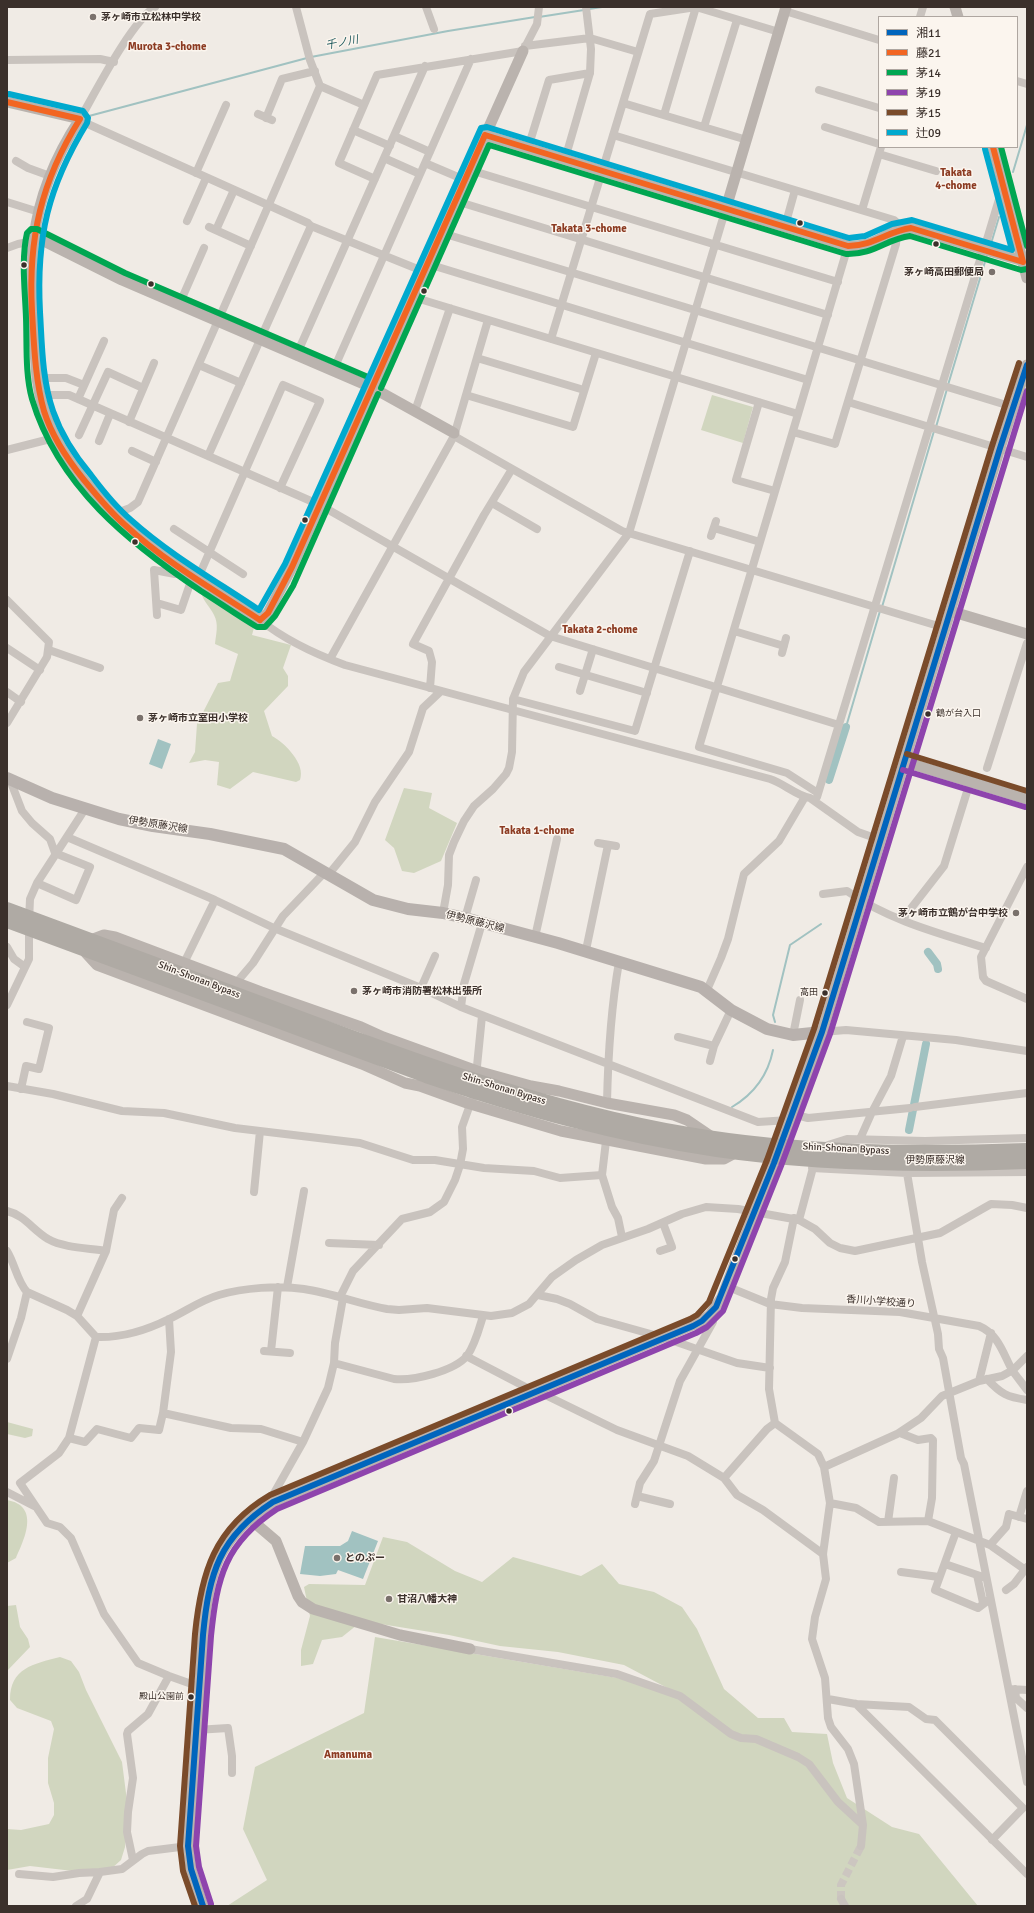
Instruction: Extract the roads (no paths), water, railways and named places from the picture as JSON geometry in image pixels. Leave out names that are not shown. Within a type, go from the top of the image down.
[{"type":"highway","name":"Shin-Shonan Bypass","points":[[9,915],[426,1064],[511,1092],[575,1110],[689,1134],[775,1145],[850,1151],[1027,1151]]},
{"type":"highway","name":"Shin-Shonan Bypass","points":[[9,915],[426,1076],[498,1100],[597,1127],[688,1145],[788,1158],[917,1164],[1027,1162]]},
{"type":"main road","name":"伊勢原藤沢線","points":[[10,779],[84,809],[142,824],[210,834],[284,849],[373,900],[383,904],[408,910],[442,913],[465,918],[586,950],[707,990],[730,1010],[767,1029],[793,1035],[822,1032]]},
{"type":"main road","points":[[778,1151],[822,1032]]},
{"type":"main road","name":"伊勢原藤沢線","points":[[778,1151],[818,1159],[942,1167],[1027,1159]]},
{"type":"main road","name":"伊勢原藤沢線","points":[[818,1159],[917,1154],[1027,1151]]},
{"type":"street","points":[[155,7],[149,11],[131,33],[61,151],[50,176],[39,212],[34,239],[32,272],[37,378],[40,395],[54,438],[70,463],[114,514],[141,539],[272,629],[330,659],[357,669],[770,779],[805,797],[810,798],[858,832],[881,840]]},
{"type":"street","points":[[114,514],[130,508],[138,502],[269,206],[320,86],[296,7]]},
{"type":"street","points":[[426,7],[434,29]]},
{"type":"street","points":[[565,159],[590,73],[590,38],[586,7]]},
{"type":"street","points":[[664,115],[696,7]]},
{"type":"street","points":[[551,339],[650,14],[696,7],[779,32]]},
{"type":"street","points":[[442,913],[448,885],[448,855],[454,842],[464,821],[474,806],[493,789],[506,774],[509,768],[512,752],[511,709],[513,699],[524,672],[629,533],[786,9],[878,40]]},
{"type":"street","points":[[260,620],[268,613],[283,586],[373,388],[539,13]]},
{"type":"street","points":[[704,127],[737,20]]},
{"type":"street","points":[[375,178],[339,163],[378,75],[590,38],[638,52]]},
{"type":"street","points":[[7,60],[100,59],[114,62]]},
{"type":"street","points":[[333,371],[471,59]]},
{"type":"street","points":[[296,356],[425,66]]},
{"type":"street","points":[[265,117],[282,79],[315,71]]},
{"type":"street","points":[[528,148],[548,80],[590,73]]},
{"type":"street","points":[[320,86],[364,105]]},
{"type":"street","points":[[819,90],[878,108]]},
{"type":"street","points":[[7,102],[80,119],[206,178],[308,223],[311,226],[384,255],[561,305],[808,380]]},
{"type":"street","points":[[623,103],[747,140]]},
{"type":"street","points":[[196,173],[226,105]]},
{"type":"street","points":[[825,127],[878,144]]},
{"type":"street","points":[[353,130],[390,146]]},
{"type":"street","points":[[485,135],[848,246],[866,246],[900,230],[920,230],[1025,262]]},
{"type":"street","points":[[613,135],[894,220],[900,230],[835,444],[793,432]]},
{"type":"street","points":[[394,136],[430,152]]},
{"type":"street","points":[[993,148],[1025,262],[1027,278]]},
{"type":"street","points":[[862,210],[880,151],[936,171]]},
{"type":"street","points":[[384,158],[420,174]]},
{"type":"street","points":[[16,161],[28,168],[50,176]]},
{"type":"street","points":[[425,163],[591,207],[838,282]]},
{"type":"street","points":[[187,221],[206,178]]},
{"type":"street","points":[[815,802],[878,608],[986,250],[1003,186]]},
{"type":"street","points":[[234,190],[213,229],[251,246]]},
{"type":"street","points":[[785,226],[795,190]]},
{"type":"street","points":[[456,201],[828,315]]},
{"type":"street","points":[[7,202],[39,212]]},
{"type":"street","points":[[208,456],[311,226]]},
{"type":"street","points":[[442,233],[1013,406]]},
{"type":"street","points":[[7,248],[34,239],[260,341],[373,388],[622,531],[945,628]]},
{"type":"street","points":[[818,793],[787,772],[699,747],[753,570],[848,246]]},
{"type":"street","points":[[179,305],[204,248]]},
{"type":"street","points":[[413,297],[798,414]]},
{"type":"street","points":[[415,411],[450,308]]},
{"type":"street","points":[[330,659],[454,435],[488,320]]},
{"type":"street","points":[[78,399],[104,341]]},
{"type":"street","points":[[466,395],[573,427],[596,353]]},
{"type":"street","points":[[477,358],[584,390]]},
{"type":"street","points":[[129,422],[154,363]]},
{"type":"street","points":[[199,365],[241,383]]},
{"type":"street","points":[[1027,365],[1000,448],[822,1032],[846,1030],[956,1040],[1027,1051]]},
{"type":"street","points":[[79,435],[108,372],[144,388]]},
{"type":"street","points":[[37,378],[66,378],[84,385]]},
{"type":"street","points":[[157,603],[181,610],[193,575],[210,552],[283,385],[320,401],[280,488]]},
{"type":"street","points":[[40,395],[70,395],[110,414],[320,505],[550,636],[839,725]]},
{"type":"street","points":[[759,402],[736,480],[775,491]]},
{"type":"street","points":[[848,402],[1027,457]]},
{"type":"street","points":[[99,441],[110,414]]},
{"type":"street","points":[[7,450],[54,438]]},
{"type":"street","points":[[132,451],[156,462]]},
{"type":"street","points":[[430,688],[432,662],[429,651],[413,644],[512,469]]},
{"type":"street","points":[[492,503],[537,529]]},
{"type":"street","points":[[714,528],[760,542]]},
{"type":"street","points":[[174,529],[243,574]]},
{"type":"street","points":[[513,699],[635,731],[690,551]]},
{"type":"street","points":[[157,615],[154,570],[175,574],[193,575]]},
{"type":"street","points":[[7,600],[49,642],[48,657],[7,723]]},
{"type":"street","points":[[950,611],[1027,634]]},
{"type":"street","points":[[734,631],[784,646]]},
{"type":"street","points":[[987,768],[1027,643]]},
{"type":"street","points":[[7,648],[40,670]]},
{"type":"street","points":[[580,691],[593,649]]},
{"type":"street","points":[[49,650],[100,668]]},
{"type":"street","points":[[559,667],[646,693]]},
{"type":"street","points":[[219,1011],[233,981],[253,963],[283,916],[349,851],[375,802],[409,752],[423,708],[440,691]]},
{"type":"street","points":[[7,692],[21,702]]},
{"type":"street","points":[[905,762],[1027,799]]},
{"type":"street","points":[[10,779],[22,811],[32,823],[50,839],[55,853],[90,867],[76,900],[37,883]]},
{"type":"street","points":[[902,920],[944,866],[970,782]]},
{"type":"street","points":[[707,990],[720,962],[728,938],[742,879],[749,869],[779,841],[805,797]]},
{"type":"street","points":[[8,1001],[30,959],[30,899],[37,883],[55,853],[67,837],[84,809]]},
{"type":"street","points":[[67,837],[215,900],[274,928],[421,988],[482,1016],[758,1122],[791,1117],[808,1118],[912,1108],[1027,1092]]},
{"type":"street","points":[[535,937],[557,839]]},
{"type":"street","points":[[586,950],[612,845],[598,843]]},
{"type":"street","points":[[1027,867],[981,957],[983,977],[986,981],[1027,999]]},
{"type":"street","points":[[465,918],[476,880]]},
{"type":"street","points":[[823,894],[847,891],[862,902],[910,925],[986,948]]},
{"type":"street","points":[[184,963],[215,900]]},
{"type":"street","points":[[9,915],[29,921],[82,943],[104,935],[115,936],[477,1071],[531,1086],[674,1115],[687,1120],[714,1138],[778,1151]]},
{"type":"street","points":[[461,1007],[464,984],[482,923]]},
{"type":"street","points":[[82,943],[86,953],[97,965],[362,1064],[396,1080],[420,1086],[533,1124],[606,1141],[706,1159],[724,1159],[740,1151],[778,1151]]},
{"type":"street","points":[[7,947],[14,959],[25,967]]},
{"type":"street","points":[[421,988],[435,956]]},
{"type":"street","points":[[607,1102],[608,1065],[619,962]]},
{"type":"street","points":[[793,1035],[800,1000]]},
{"type":"street","points":[[710,1061],[714,1046],[730,1010]]},
{"type":"street","points":[[273,1502],[273,1494],[303,1442],[328,1388],[334,1363],[342,1298],[353,1271],[402,1219],[430,1212],[444,1202],[455,1180],[463,1149],[462,1127],[470,1104],[477,1071],[482,1016]]},
{"type":"street","points":[[21,1089],[26,1066],[39,1069],[49,1028],[27,1022]]},
{"type":"street","points":[[860,1139],[891,1076],[903,1036]]},
{"type":"street","points":[[678,1037],[714,1046]]},
{"type":"street","points":[[7,1086],[54,1094],[122,1111],[164,1113],[209,1124],[360,1143],[413,1160],[434,1160],[460,1165],[534,1172],[560,1178],[602,1175]]},
{"type":"street","points":[[254,1192],[257,1182],[256,1154],[260,1131]]},
{"type":"street","points":[[861,1846],[863,1825],[854,1764],[848,1749],[831,1727],[828,1718],[828,1699],[825,1678],[812,1639],[815,1617],[826,1580],[823,1554],[830,1503],[824,1467],[818,1454],[775,1423],[769,1389],[770,1304],[773,1288],[785,1262],[797,1219],[818,1159],[828,1145],[839,1140],[860,1139],[924,1141],[1027,1138]]},
{"type":"street","points":[[606,1141],[602,1175],[612,1207],[618,1218],[622,1237]]},
{"type":"street","points":[[203,1906],[191,1869],[188,1846],[204,1628],[209,1592],[215,1568],[228,1543],[249,1518],[273,1502],[665,1338],[692,1326],[710,1315],[716,1307],[726,1286],[778,1151]]},
{"type":"street","points":[[818,1159],[907,1173],[942,1167],[1027,1172]]},
{"type":"street","points":[[907,1173],[922,1262],[935,1317],[939,1349],[943,1358],[961,1458],[979,1540],[981,1576],[986,1601],[1012,1689],[1027,1782]]},
{"type":"street","points":[[287,1287],[304,1191]]},
{"type":"street","points":[[77,1316],[106,1251],[114,1210],[122,1198]]},
{"type":"street","points":[[96,1337],[117,1336],[140,1330],[169,1320],[219,1295],[278,1287],[304,1289],[387,1309],[399,1310],[427,1308],[483,1316],[503,1316],[529,1304],[552,1277],[576,1260],[602,1245],[682,1214],[706,1207],[730,1208],[797,1219],[815,1229],[830,1243],[855,1251],[949,1229],[991,1204],[1012,1204],[1027,1208]]},
{"type":"street","points":[[7,1212],[20,1216],[48,1239],[60,1244],[106,1251]]},
{"type":"street","points":[[660,1252],[672,1247],[662,1222]]},
{"type":"street","points":[[329,1243],[379,1245]]},
{"type":"street","points":[[7,1251],[14,1261],[23,1288],[26,1292],[77,1316],[96,1337]]},
{"type":"street","name":"香川小学校通り","points":[[726,1286],[770,1304],[802,1308],[900,1312],[980,1326],[991,1333]]},
{"type":"street","points":[[278,1287],[268,1351],[290,1354]]},
{"type":"street","points":[[7,1359],[21,1318],[26,1292]]},
{"type":"street","points":[[538,1295],[557,1299],[570,1304],[597,1319],[665,1338],[736,1363],[770,1368]]},
{"type":"street","points":[[670,1504],[636,1500],[640,1483],[651,1467],[680,1381],[713,1322],[710,1315]]},
{"type":"street","points":[[334,1363],[394,1379],[404,1380],[419,1378],[448,1368],[466,1356],[478,1334],[483,1316]]},
{"type":"street","points":[[69,1438],[85,1442],[97,1429],[131,1438],[139,1428],[158,1430],[163,1413],[171,1352],[169,1320]]},
{"type":"street","points":[[991,1333],[1027,1390]]},
{"type":"street","points":[[983,1380],[991,1333]]},
{"type":"street","points":[[96,1337],[69,1438],[59,1452],[20,1483],[47,1524],[60,1527],[71,1538],[104,1614],[138,1663],[168,1676],[200,1687]]},
{"type":"street","points":[[466,1356],[536,1392],[617,1430],[688,1456],[724,1478],[737,1494],[763,1510],[823,1554]]},
{"type":"street","points":[[824,1467],[900,1433],[921,1418],[938,1400],[950,1393],[983,1380],[1002,1376],[1013,1370],[1027,1356]]},
{"type":"street","points":[[983,1380],[1005,1395],[1027,1400]]},
{"type":"street","points":[[163,1413],[231,1428],[261,1429],[303,1442]]},
{"type":"street","points":[[724,1478],[767,1429],[775,1423]]},
{"type":"street","points":[[900,1433],[918,1440],[931,1438],[933,1440],[932,1498],[928,1521]]},
{"type":"street","points":[[888,1522],[894,1478]]},
{"type":"street","points":[[990,1545],[1006,1527],[1008,1514],[1023,1518],[1027,1491]]},
{"type":"street","points":[[7,1492],[34,1506]]},
{"type":"street","points":[[830,1503],[849,1505],[873,1520],[888,1522],[928,1521],[990,1545],[1026,1569],[1014,1584],[1006,1590]]},
{"type":"street","points":[[249,1518],[276,1541],[298,1596],[313,1609],[400,1635],[470,1649],[617,1674],[680,1696],[731,1734],[741,1738],[756,1739],[798,1757],[809,1764],[838,1802],[863,1825]]},
{"type":"street","points":[[956,1532],[935,1590],[978,1608],[986,1601]]},
{"type":"street","points":[[945,1564],[981,1576]]},
{"type":"street","points":[[901,1572],[940,1577]]},
{"type":"street","points":[[133,1860],[127,1832],[128,1812],[133,1778],[127,1734],[128,1731],[148,1714],[168,1676]]},
{"type":"street","points":[[1012,1689],[1027,1690]]},
{"type":"street","points":[[1012,1689],[1016,1698],[1027,1708]]},
{"type":"street","points":[[828,1699],[856,1704],[909,1707],[926,1719],[935,1720],[1025,1808],[992,1840]]},
{"type":"street","points":[[856,1704],[1027,1874]]},
{"type":"street","points":[[196,1730],[228,1728],[232,1756],[232,1773]]},
{"type":"street","points":[[19,1874],[53,1877],[122,1869],[148,1851],[188,1846]]},
{"type":"street","points":[[82,1905],[87,1899],[100,1872]]},
{"type":"water","points":[[158,739],[171,744],[162,769],[149,764]]},
{"type":"water","name":"とのぷー","points":[[352,1531],[378,1541],[363,1579],[338,1570],[336,1574],[320,1576],[300,1574],[305,1546],[340,1546],[348,1541]]},
{"type":"waterway","name":"千ノ川","points":[[589,9],[602,7]]},
{"type":"waterway","name":"千ノ川","points":[[539,17],[584,10]]},
{"type":"waterway","name":"千ノ川","points":[[311,57],[448,31],[535,17]]},
{"type":"waterway","name":"千ノ川","points":[[89,116],[307,58]]},
{"type":"waterway","points":[[1013,172],[1027,125]]},
{"type":"waterway","points":[[990,247],[999,217]]},
{"type":"waterway","points":[[948,385],[987,255]]},
{"type":"waterway","points":[[936,427],[947,389]]},
{"type":"waterway","points":[[882,607],[934,431]]},
{"type":"waterway","points":[[846,727],[880,611]]},
{"type":"waterway","points":[[829,780],[846,727]]},
{"type":"waterway","points":[[775,1022],[773,1015],[790,945],[821,924]]},
{"type":"waterway","points":[[928,952],[937,964],[938,969]]},
{"type":"waterway","points":[[909,1130],[926,1044]]},
{"type":"waterway","points":[[732,1107],[747,1096],[759,1083],[768,1068],[773,1050]]},
{"type":"tunnel","points":[[841,1899],[841,1885],[861,1846]]},
{"type":"place","name":"茅ヶ崎市立松林中学校","points":[[93,17]]},
{"type":"place","name":"茅ヶ崎高田郵便局","points":[[992,272]]},
{"type":"place","name":"鶴が台入口","points":[[928,714]]},
{"type":"place","name":"茅ヶ崎市立室田小学校","points":[[140,718]]},
{"type":"place","name":"茅ヶ崎市立鶴が台中学校","points":[[1016,913]]},
{"type":"place","name":"茅ヶ崎市消防署松林出張所","points":[[354,991]]},
{"type":"place","name":"高田","points":[[825,993]]},
{"type":"place","name":"とのぷー","points":[[337,1558]]},
{"type":"place","name":"甘沼八幡大神","points":[[389,1599]]},
{"type":"place","name":"殿山公園前","points":[[191,1697]]},
{"type":"district","name":"Murota 3-chome","points":[[167,47]]},
{"type":"district","name":"Takata 4-chome","points":[[956,179]]},
{"type":"district","name":"Takata 3-chome","points":[[589,229]]},
{"type":"district","name":"Takata 2-chome","points":[[600,630]]},
{"type":"district","name":"Takata 1-chome","points":[[537,831]]},
{"type":"district","name":"Amanuma","points":[[348,1755]]}]
